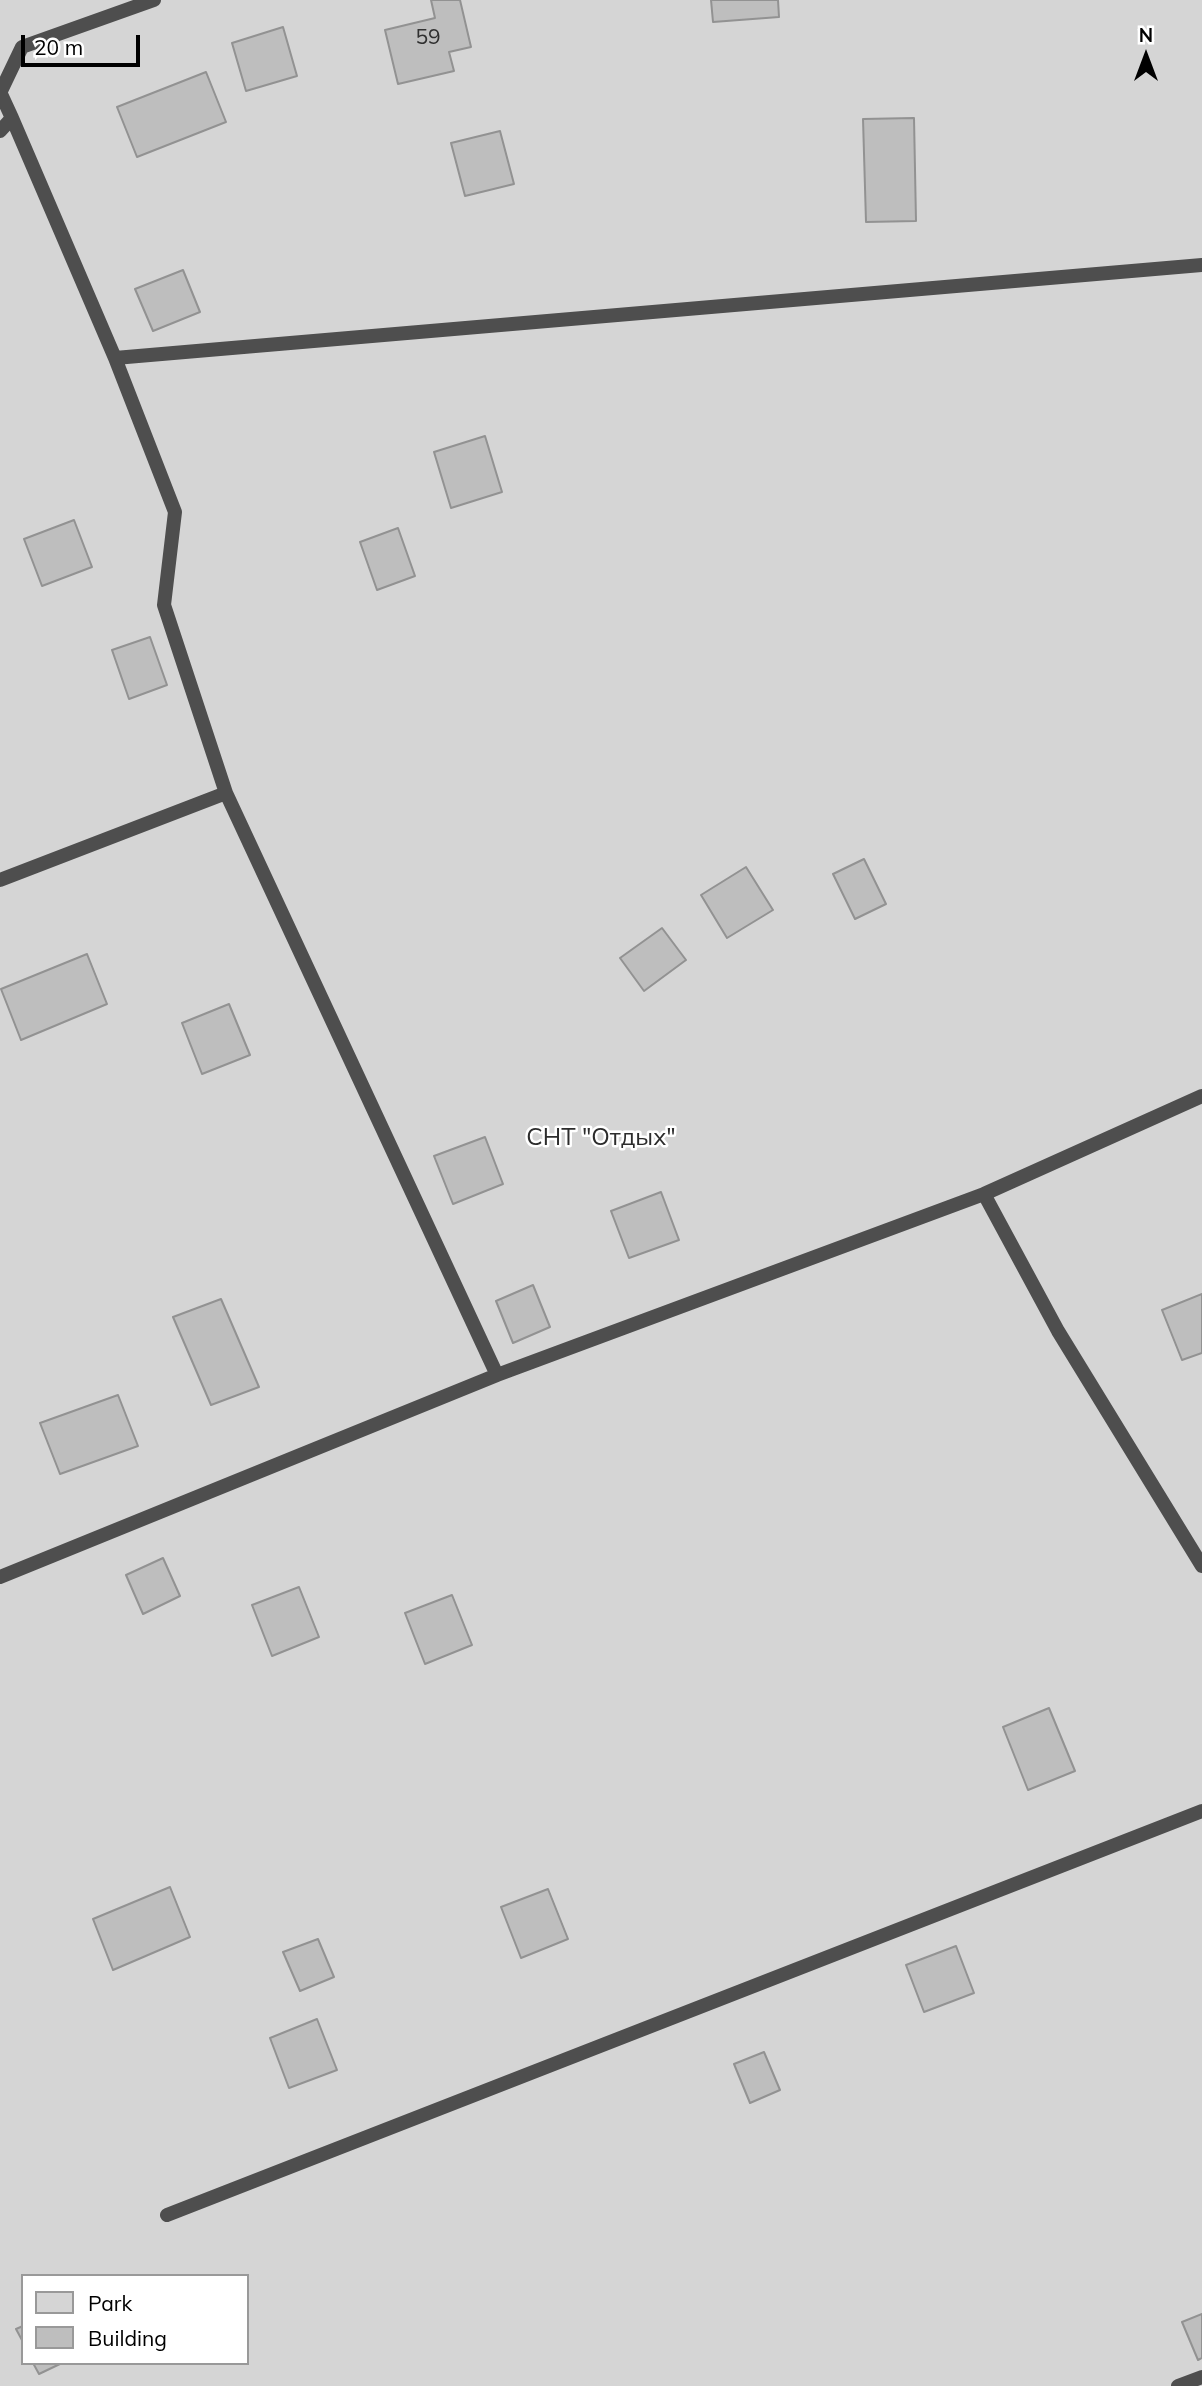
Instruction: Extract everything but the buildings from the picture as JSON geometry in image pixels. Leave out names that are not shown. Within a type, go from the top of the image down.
[{"type":"lane","points":[[154,0],[22,47],[0,93],[115,358],[176,512],[164,605],[226,793],[497,1375]]},
{"type":"lane","points":[[0,131],[12,118]]},
{"type":"lane","points":[[115,358],[1202,265]]},
{"type":"lane","points":[[0,880],[226,793]]},
{"type":"lane","points":[[0,1577],[497,1375],[984,1194],[1202,1096]]},
{"type":"lane","points":[[984,1194],[1058,1331],[1202,1566]]},
{"type":"lane","points":[[167,2215],[1202,1811]]},
{"type":"lane","points":[[1178,2386],[1202,2377]]},
{"type":"green space","name":"СНТ \"Отдых\"","points":[[0,0],[1202,0],[1202,2386],[0,2386]]}]
